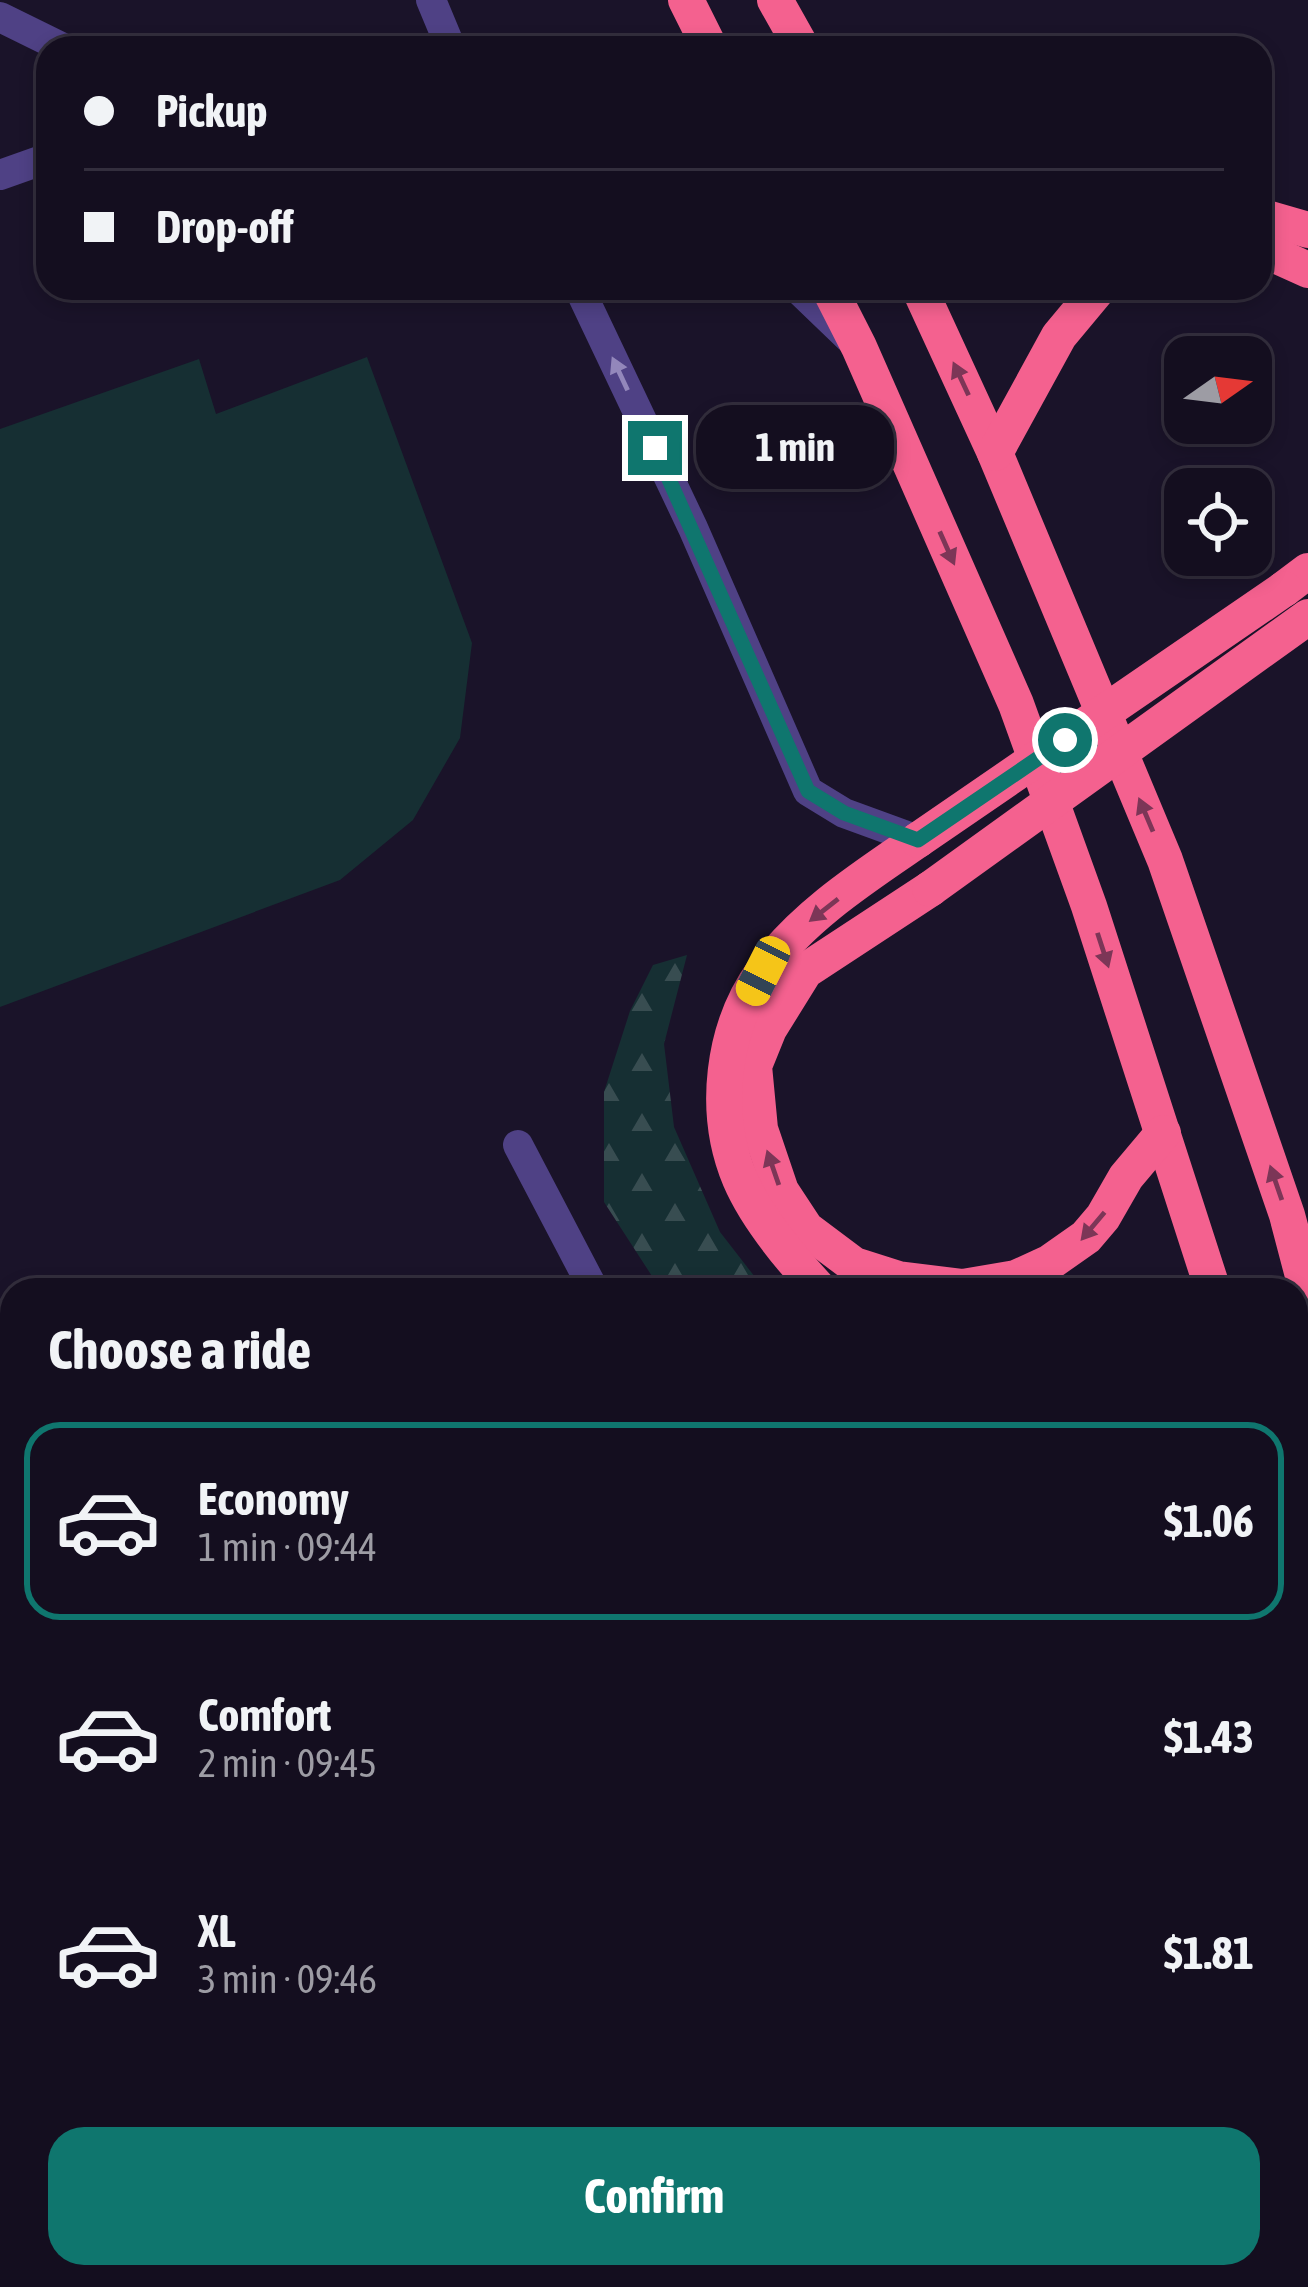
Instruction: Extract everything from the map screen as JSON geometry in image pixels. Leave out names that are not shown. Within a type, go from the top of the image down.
[{"type":"highway","points":[[686,0],[704,36]]},
{"type":"highway","points":[[775,0],[795,36]]},
{"type":"highway","points":[[1272,220],[1308,230]]},
{"type":"highway","points":[[1272,254],[1308,270]]},
{"type":"highway","points":[[836,300],[1016,704],[1089,906],[1209,1278]]},
{"type":"highway","points":[[925,300],[995,453],[1165,860],[1287,1215],[1304,1278]]},
{"type":"highway","points":[[995,453],[1059,336],[1089,300]]},
{"type":"highway","points":[[809,1278],[784,1252],[740,1179],[724,1116],[730,1037],[763,971],[801,928],[876,869],[1300,592]]},
{"type":"highway","points":[[895,1278],[854,1265],[806,1229],[782,1191],[760,1129],[754,1066],[769,1029],[806,971],[929,889],[1300,592]]},
{"type":"highway","points":[[1016,1278],[1048,1264],[1086,1238],[1126,1177],[1163,1133]]},
{"type":"street","points":[[431,0],[447,36]]},
{"type":"street","points":[[2,20],[37,36]]},
{"type":"street","points":[[0,175],[36,162]]},
{"type":"street","points":[[585,300],[693,528],[808,791],[844,813],[918,840]]},
{"type":"street","points":[[810,300],[859,347]]},
{"type":"street","points":[[518,1145],[588,1278]]},
{"type":"green space","points":[[367,357],[472,643],[460,738],[413,820],[340,880],[0,1007],[0,429],[199,359],[216,414]]},
{"type":"green space","points":[[687,955],[664,1044],[674,1127],[720,1232],[756,1278],[653,1278],[604,1202],[604,1092],[630,1011],[653,965]]},
{"type":"route","points":[[655,448],[808,791],[844,813],[918,840],[1065,740]]}]
